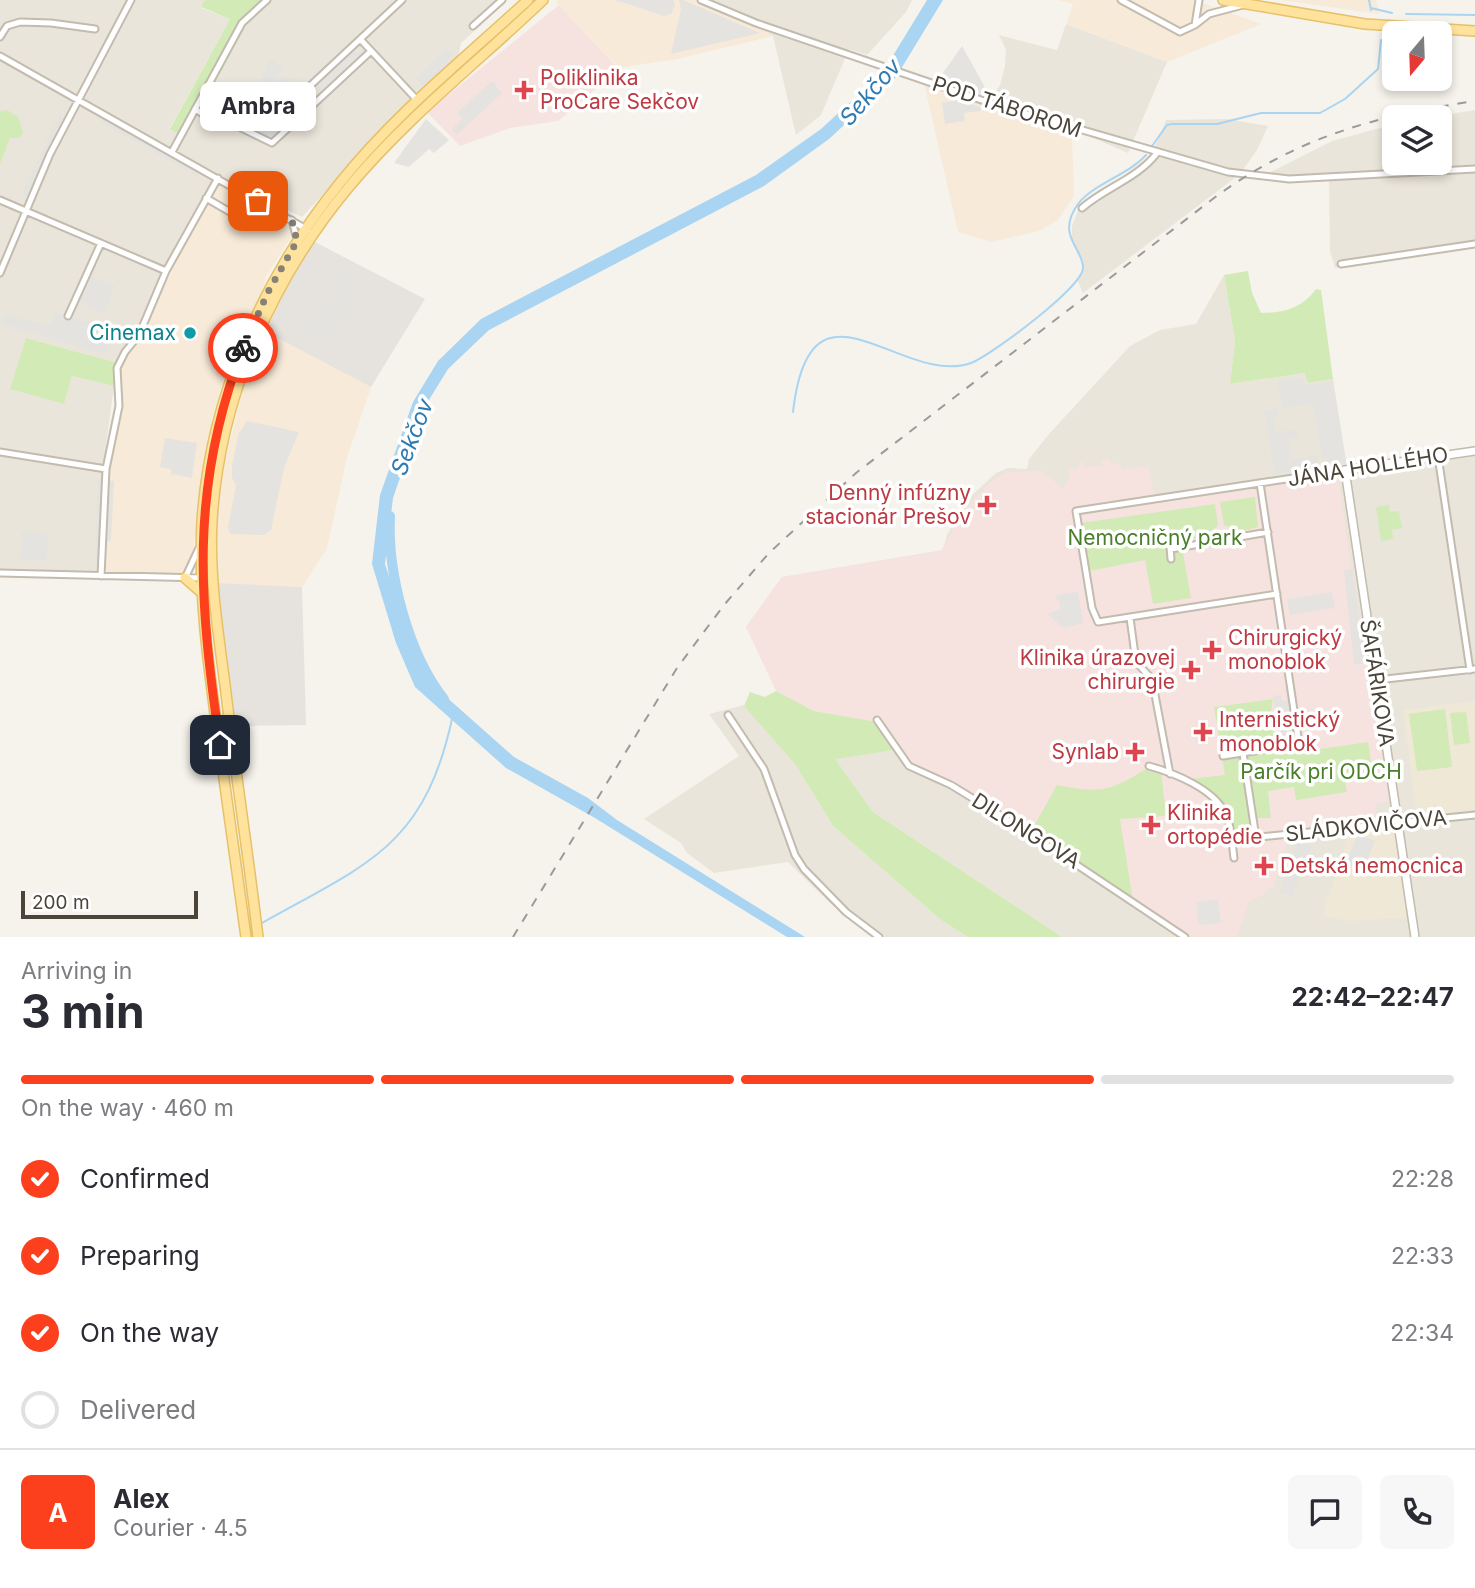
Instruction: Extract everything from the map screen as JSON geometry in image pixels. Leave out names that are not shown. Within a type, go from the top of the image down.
[{"type":"main road","points":[[246,937],[215,712],[202,578],[201,542],[207,475],[225,394],[255,318],[297,241],[421,106],[528,0]]},
{"type":"main road","points":[[258,937],[213,579],[215,492],[235,397],[274,300],[309,231],[312,219],[348,173],[543,0]]},
{"type":"main road","points":[[1223,0],[1366,24],[1475,31]]},
{"type":"main road","points":[[185,578],[203,593]]},
{"type":"street","points":[[0,273],[25,210],[78,99],[131,0]]},
{"type":"street","points":[[172,152],[243,23],[267,0]]},
{"type":"street","points":[[311,85],[402,0]]},
{"type":"street","points":[[473,26],[502,0]]},
{"type":"street","name":"POD TÁBOROM","points":[[701,0],[756,23],[1050,122],[1228,172],[1272,179],[1475,169]]},
{"type":"street","points":[[1121,0],[1173,30],[1187,31],[1209,14],[1241,2]]},
{"type":"street","points":[[1195,25],[1199,0]]},
{"type":"street","points":[[0,37],[7,26],[20,22],[94,29]]},
{"type":"street","points":[[361,40],[421,106]]},
{"type":"street","points":[[213,120],[229,122],[272,143],[371,51]]},
{"type":"street","points":[[0,56],[309,231]]},
{"type":"street","points":[[195,109],[206,116]]},
{"type":"street","points":[[1082,208],[1095,197],[1135,175],[1157,153]]},
{"type":"street","points":[[101,576],[106,469],[119,406],[117,368],[125,352],[139,335],[166,271],[218,178]]},
{"type":"street","points":[[206,198],[254,226]]},
{"type":"street","points":[[0,200],[166,271]]},
{"type":"street","points":[[292,220],[312,219]]},
{"type":"street","points":[[292,220],[297,241]]},
{"type":"street","points":[[68,316],[101,243]]},
{"type":"street","points":[[1341,264],[1475,244]]},
{"type":"street","name":"JÁNA HOLLÉHO","points":[[1277,594],[1098,622],[1092,608],[1076,511],[1475,451]]},
{"type":"street","points":[[0,452],[106,469]]},
{"type":"street","points":[[1377,680],[1473,670],[1438,456]]},
{"type":"street","name":"ŠAFÁRIKOVA","points":[[1345,470],[1415,937]]},
{"type":"street","name":"JÁNA HOLLÉHO","points":[[1243,753],[1299,744],[1261,483]]},
{"type":"street","points":[[1171,549],[1268,532]]},
{"type":"street","points":[[1169,536],[1171,559]]},
{"type":"street","points":[[185,578],[201,542]]},
{"type":"street","points":[[0,573],[213,579]]},
{"type":"street","points":[[1130,618],[1136,662],[1152,680],[1170,774]]},
{"type":"street","points":[[728,715],[765,769],[795,855],[804,869],[846,912],[879,937]]},
{"type":"street","name":"DILONGOVA","points":[[877,720],[909,766],[951,785],[994,811],[1118,889],[1185,937]]},
{"type":"street","points":[[1223,756],[1243,753]]},
{"type":"street","name":"SLÁDKOVIČOVA","points":[[1243,753],[1254,838],[1475,815]]},
{"type":"street","points":[[1149,766],[1209,793],[1220,804],[1227,816],[1234,840],[1234,858]]},
{"type":"shaded area","points":[[0,0],[205,0],[201,8],[230,19],[170,128],[182,136],[240,31],[273,0],[500,0],[477,21],[481,25],[461,43],[457,63],[387,125],[302,217],[216,176],[140,335],[118,363],[26,338],[64,403],[72,376],[114,386],[103,467],[99,571],[0,569]]},
{"type":"shaded area","points":[[395,0],[402,0],[352,47],[357,53],[364,48],[369,52],[323,94],[308,80]]},
{"type":"shaded area","points":[[615,0],[673,0],[675,5],[671,14],[664,16]]},
{"type":"shaded area","points":[[679,0],[760,33],[671,54],[681,9]]},
{"type":"shaded area","points":[[707,0],[912,0],[906,12],[867,55],[849,49],[821,115],[796,135],[773,36]]},
{"type":"shaded area","points":[[707,0],[773,36],[677,59],[619,68],[556,2]]},
{"type":"shaded area","points":[[1058,0],[1194,0],[1261,24],[1167,62],[1066,24],[1073,4]]},
{"type":"shaded area","points":[[1281,0],[1376,0],[1379,14]]},
{"type":"shaded area","name":"Poliklinika ProCare Sekčov","points":[[559,5],[619,69],[558,121],[510,128],[460,146],[427,112]]},
{"type":"shaded area","points":[[1066,24],[1167,62],[1128,153],[1086,135],[988,105],[1000,85],[1005,66],[1006,50],[999,35],[1057,50]]},
{"type":"shaded area","points":[[962,46],[991,98],[938,80]]},
{"type":"shaded area","points":[[447,48],[453,55],[446,62],[449,65],[425,87],[415,78]]},
{"type":"shaded area","points":[[271,59],[283,66],[264,101],[281,75],[299,85],[271,141],[258,133],[267,115],[247,104]]},
{"type":"shaded area","points":[[492,81],[502,93],[457,135],[452,129],[462,119],[457,113]]},
{"type":"shaded area","points":[[924,83],[1072,135],[1074,196],[1058,220],[1039,231],[991,242],[958,232]]},
{"type":"shaded area","points":[[958,100],[980,107],[981,111],[964,113],[965,121],[945,124],[942,103]]},
{"type":"shaded area","points":[[1475,110],[1475,244],[1367,260],[1335,268],[1330,251],[1329,177],[1259,178],[1332,141],[1382,128],[1382,175],[1452,175],[1452,114]]},
{"type":"shaded area","points":[[60,114],[66,118],[27,197],[21,194]]},
{"type":"shaded area","points":[[103,118],[199,172],[197,176],[101,123]]},
{"type":"shaded area","points":[[426,119],[449,140],[434,153],[429,149],[409,167],[394,163]]},
{"type":"shaded area","points":[[1227,119],[1268,126],[1257,150],[1240,174],[1083,293],[1077,279],[1082,272],[1083,260],[1072,239],[1072,226],[1079,208],[1092,195],[1118,180],[1152,154],[1166,120]]},
{"type":"shaded area","points":[[218,178],[291,225],[293,234],[265,278],[264,291],[224,378],[212,418],[191,564],[185,573],[180,574],[111,574],[101,567],[106,469],[119,406],[118,363],[140,335]]},
{"type":"shaded area","points":[[313,241],[425,299],[371,387],[266,332],[293,272]]},
{"type":"shaded area","points":[[310,257],[315,260],[296,296],[313,270],[319,273],[307,294],[310,296],[305,305],[295,299],[283,321],[278,319]]},
{"type":"shaded area","points":[[340,270],[364,284],[325,352],[300,337]]},
{"type":"shaded area","points":[[1224,275],[1235,341],[1230,384],[1306,373],[1308,383],[1333,379],[1347,467],[1475,448],[1475,937],[1236,937],[1247,905],[1279,755],[1390,738],[1382,679],[1361,683],[1029,836],[1121,899],[1185,937],[1062,937],[873,812],[834,758],[894,750],[834,716],[746,627],[782,577],[943,550],[947,535],[971,496],[996,473],[1008,468],[1027,469],[1029,459],[1049,434],[1130,346],[1160,330],[1196,324]],"holes":[[[1378,825],[1395,825],[1407,918]]]},
{"type":"shaded area","points":[[91,276],[115,286],[104,313],[79,302]]},
{"type":"shaded area","points":[[55,312],[114,330],[106,355],[2,324],[5,313],[50,326]]},
{"type":"shaded area","points":[[266,332],[371,387],[347,457],[327,548],[302,587],[217,583],[214,535],[220,482],[246,377]]},
{"type":"shaded area","points":[[1303,377],[1305,385],[1333,381],[1347,468],[1330,471],[1328,457],[1322,458],[1313,404],[1282,408],[1278,381]]},
{"type":"shaded area","points":[[1278,408],[1280,415],[1273,416],[1276,432],[1297,429],[1299,438],[1289,439],[1292,459],[1317,456],[1319,467],[1275,474],[1264,410]]},
{"type":"shaded area","points":[[247,421],[299,432],[284,468],[271,530],[264,535],[230,534],[228,528],[236,485],[232,478],[232,466],[238,435]]},
{"type":"shaded area","points":[[165,438],[197,443],[192,478],[171,474],[171,469],[160,467]]},
{"type":"shaded area","points":[[1110,458],[1110,462],[1121,466],[1122,470],[1148,466],[1155,498],[1345,470],[1339,481],[1346,535],[1389,801],[1375,804],[1378,825],[1289,834],[1273,889],[1269,887],[1267,892],[1249,902],[1236,937],[1185,937],[951,785],[917,772],[876,722],[814,711],[776,691],[746,627],[782,577],[941,551],[965,509],[994,479],[1007,472],[1042,471],[1062,488],[1070,477],[1069,470],[1076,469],[1080,463],[1083,462],[1085,467],[1102,465],[1102,460]]},
{"type":"shaded area","points":[[98,480],[114,481],[111,541],[103,541],[101,564],[95,564]]},
{"type":"shaded area","points":[[22,532],[48,533],[47,561],[20,560]]},
{"type":"shaded area","points":[[1352,569],[1366,663],[1354,665],[1344,570]]},
{"type":"shaded area","points":[[217,583],[302,587],[306,725],[235,726]]},
{"type":"shaded area","points":[[1078,592],[1083,623],[1063,628],[1048,614],[1060,609],[1060,603],[1054,596]]},
{"type":"shaded area","points":[[1332,592],[1335,608],[1290,615],[1287,599]]},
{"type":"shaded area","points":[[1281,695],[1282,701],[1291,699],[1296,742],[1280,745],[1273,696]]},
{"type":"shaded area","points":[[1475,701],[1475,810],[1417,817],[1403,710]]},
{"type":"shaded area","points":[[744,705],[795,764],[833,826],[941,920],[968,937],[876,937],[831,904],[788,862],[714,873],[687,853],[681,843],[644,819],[739,756],[709,714]]},
{"type":"shaded area","points":[[1395,825],[1407,918],[1349,921],[1322,916],[1351,828]]},
{"type":"shaded area","points":[[1358,834],[1375,841],[1361,874],[1344,867]]},
{"type":"shaded area","points":[[1298,842],[1312,847],[1292,897],[1279,892]]},
{"type":"shaded area","points":[[1218,899],[1221,923],[1199,925],[1196,902]]},
{"type":"green space","points":[[205,0],[273,0],[240,31],[182,136],[170,129],[230,19],[201,7]]},
{"type":"green space","points":[[7,110],[18,117],[23,132],[20,138],[10,138],[0,164],[0,111]]},
{"type":"green space","points":[[1248,271],[1252,293],[1261,313],[1292,308],[1305,301],[1316,289],[1321,290],[1333,379],[1308,383],[1305,373],[1230,384],[1235,341],[1224,275]]},
{"type":"green space","points":[[26,338],[118,363],[114,386],[72,376],[64,404],[10,389]]},
{"type":"green space","name":"Nemocničný park","points":[[1255,497],[1258,527],[1239,532],[1224,525],[1220,502]]},
{"type":"green space","name":"Nemocničný park","points":[[1215,504],[1218,525],[1204,538],[1181,542],[1191,598],[1153,604],[1145,560],[1089,571],[1081,523]]},
{"type":"green space","points":[[1389,505],[1390,512],[1399,511],[1402,528],[1393,530],[1392,527],[1393,539],[1381,541],[1376,507]]},
{"type":"green space","points":[[776,691],[814,711],[876,722],[897,747],[894,750],[835,759],[873,812],[1062,937],[968,937],[941,920],[833,826],[795,764],[744,706],[750,692],[765,697]]},
{"type":"green space","name":"Parčík pri ODCH","points":[[1273,699],[1271,712],[1279,755],[1368,742],[1373,775],[1345,780],[1347,792],[1296,800],[1294,787],[1268,791],[1271,818],[1254,818],[1256,838],[1231,840],[1225,817],[1216,803],[1181,780],[1225,775],[1214,707]]},
{"type":"green space","points":[[1445,709],[1452,767],[1417,771],[1409,714]]},
{"type":"green space","points":[[1466,712],[1470,743],[1454,745],[1450,713]]},
{"type":"green space","points":[[1149,767],[1161,770],[1166,816],[1120,819],[1134,907],[1029,835],[1057,785],[1096,790],[1115,786]]},
{"type":"water","points":[[927,0],[943,0],[896,77],[829,139],[764,186],[489,330],[448,369],[424,408],[393,498],[385,564],[409,638],[426,679],[514,757],[588,798],[617,820],[805,937],[787,937],[595,818],[506,768],[415,687],[396,643],[372,564],[380,495],[413,402],[438,361],[481,319],[756,175],[821,129],[883,72]]},
{"type":"waterway","points":[[1369,0],[1371,10]]},
{"type":"waterway","points":[[1371,8],[1392,13]]},
{"type":"waterway","points":[[1406,14],[1475,15]]},
{"type":"waterway","points":[[1150,149],[1167,125],[1217,124],[1261,113],[1320,113],[1345,99],[1378,69],[1381,40]]},
{"type":"waterway","points":[[793,412],[803,368],[818,344],[838,337],[862,340],[916,360],[944,366],[971,363],[1015,335],[1053,305],[1079,277],[1083,268],[1082,261],[1072,241],[1069,225],[1078,204],[1092,191],[1146,155]]},
{"type":"waterway","name":"Sekčov","points":[[390,516],[392,562],[402,612],[420,659],[444,699]]},
{"type":"waterway","points":[[262,923],[332,884],[386,847],[407,824],[425,797],[440,762],[452,719]]},
{"type":"tunnel","points":[[1237,840],[1247,839]]},
{"type":"railway","points":[[513,937],[677,668],[724,605],[769,553],[856,473],[1245,177],[1276,159],[1338,132],[1404,114],[1475,101]]},
{"type":"way so far","points":[[243,348],[268,292],[297,241],[292,220],[258,201]]},
{"type":"place","name":"Poliklinika ProCare Sekčov","points":[[524,90]]},
{"type":"place","name":"Ambra","points":[[258,201]]},
{"type":"place","name":"Cinemax","points":[[190,333]]},
{"type":"place","name":"Denný infúzny stacionár Prešov","points":[[987,505]]},
{"type":"place","name":"Chirurgický monoblok","points":[[1212,650]]},
{"type":"place","name":"Klinika úrazovej chirurgie","points":[[1191,670]]},
{"type":"place","name":"Internistický monoblok","points":[[1203,732]]},
{"type":"place","name":"Synlab","points":[[1135,752]]},
{"type":"place","name":"Klinika ortopédie","points":[[1151,825]]},
{"type":"place","name":"Detská nemocnica","points":[[1264,866]]},
{"type":"route","points":[[220,745],[202,585],[202,522],[207,475],[217,424],[225,394],[243,348]]}]
